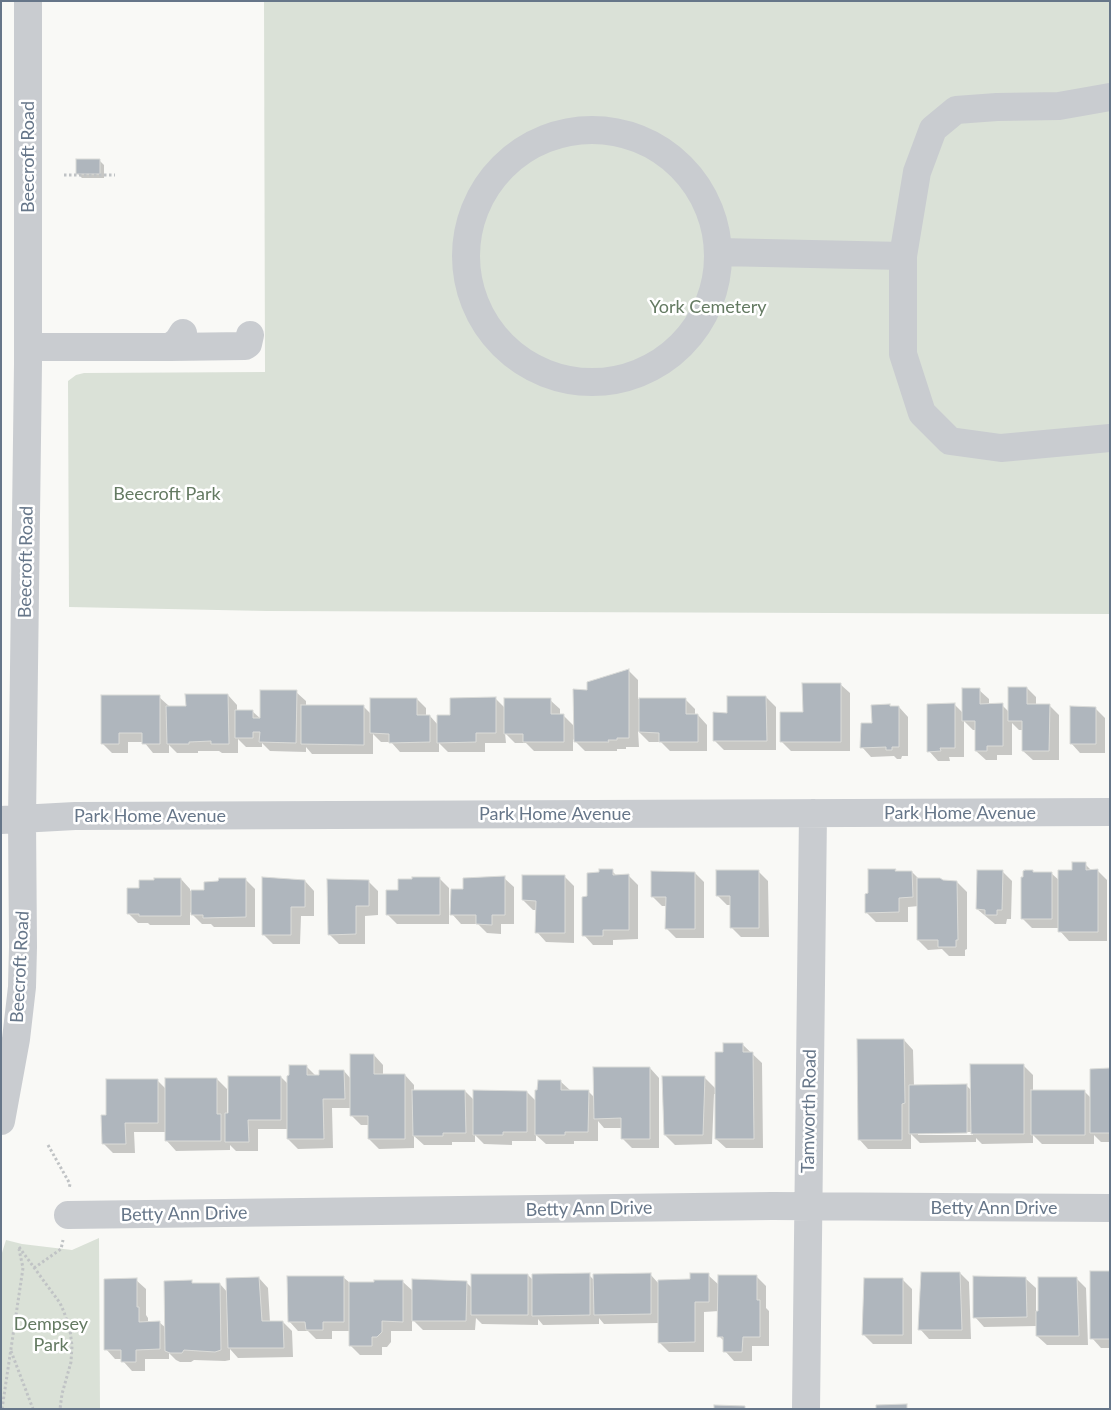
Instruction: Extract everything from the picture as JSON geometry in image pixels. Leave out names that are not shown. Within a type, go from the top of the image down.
[{"type":"street","name":"Beecroft Road","points":[[1,1122],[9,1039],[22,987],[23,947],[12,820],[28,356],[28,1]]},
{"type":"street","points":[[1110,97],[1059,106],[956,110],[933,129],[917,172],[903,256],[903,354],[922,413],[950,441],[1001,448],[1110,438]]},
{"type":"street","points":[[584,130],[624,133],[661,150],[691,177],[711,212],[719,252],[713,295],[693,333],[661,362],[621,379],[578,382],[536,370],[501,344],[477,308],[466,268],[468,228],[483,191],[510,160],[544,139],[584,130]]},
{"type":"street","points":[[719,252],[903,256]]},
{"type":"street","points":[[28,356],[110,366],[119,359],[115,343],[176,340],[244,346],[248,344],[250,335]]},
{"type":"street","name":"Park Home Avenue","points":[[12,820],[75,816],[1110,812]]},
{"type":"street","name":"Tamworth Road","points":[[806,1409],[813,813]]},
{"type":"street","name":"Betty Ann Drive","points":[[68,1215],[772,1206],[808,1208],[1110,1208]]},
{"type":"path","points":[[64,175],[115,175]]},
{"type":"path","points":[[34,1268],[61,1249],[68,1215],[70,1184],[48,1145]]},
{"type":"path","points":[[2,1409],[23,1268],[19,1247],[64,1312],[72,1338],[71,1362],[60,1409]]},
{"type":"path","points":[[10,1349],[33,1409]]},
{"type":"green space","name":"York Cemetery","points":[[264,1],[1110,1],[1110,614],[267,611],[69,607],[68,381],[76,375],[84,373],[265,372]]},
{"type":"green space","name":"Dempsey Park","points":[[99,1238],[100,1409],[1,1409],[1,1256],[6,1240],[22,1244],[72,1250]]},
{"type":"building","points":[[76,159],[100,159],[100,174],[76,174]]},
{"type":"building","points":[[629,669],[629,738],[617,738],[617,740],[608,740],[609,742],[574,742],[573,689],[587,690],[587,682]]},
{"type":"building","points":[[802,683],[841,683],[841,742],[780,742],[780,712],[803,712]]},
{"type":"building","points":[[1008,687],[1027,687],[1027,704],[1050,704],[1049,751],[1022,751],[1022,721],[1008,721]]},
{"type":"building","points":[[962,688],[980,688],[980,704],[1003,703],[1003,746],[987,746],[987,751],[975,751],[975,721],[962,721]]},
{"type":"building","points":[[260,690],[297,690],[296,743],[259,742],[260,732],[253,732],[253,738],[235,738],[235,710],[253,710],[253,718],[260,718]]},
{"type":"building","points":[[185,694],[228,694],[229,744],[211,744],[211,741],[167,744],[166,706],[186,706]]},
{"type":"building","points":[[101,695],[160,695],[160,744],[142,744],[142,733],[119,733],[119,744],[101,744]]},
{"type":"building","points":[[727,696],[766,696],[767,741],[713,741],[713,712],[727,713]]},
{"type":"building","points":[[496,697],[496,733],[476,733],[476,742],[437,743],[437,715],[450,715],[450,698]]},
{"type":"building","points":[[370,698],[417,698],[417,715],[430,715],[430,742],[389,743],[389,734],[370,733]]},
{"type":"building","points":[[504,698],[551,698],[551,714],[564,714],[564,742],[523,742],[523,734],[504,734]]},
{"type":"building","points":[[639,698],[686,698],[686,714],[698,714],[698,742],[659,742],[659,733],[639,732]]},
{"type":"building","points":[[955,703],[955,748],[940,748],[941,751],[927,752],[927,704]]},
{"type":"building","points":[[890,704],[890,706],[899,706],[899,747],[892,747],[892,750],[886,750],[886,747],[860,748],[861,723],[872,723],[871,705]]},
{"type":"building","points":[[301,705],[364,705],[364,745],[301,744]]},
{"type":"building","points":[[1070,706],[1096,707],[1096,744],[1070,744]]},
{"type":"building","points":[[1072,862],[1086,862],[1086,870],[1098,869],[1098,932],[1058,932],[1058,870],[1072,870]]},
{"type":"building","points":[[599,869],[613,869],[613,875],[629,874],[629,930],[603,930],[603,936],[582,936],[582,897],[587,896],[587,873],[599,872]]},
{"type":"building","points":[[868,869],[912,871],[913,897],[899,898],[899,912],[865,913],[865,894],[868,893]]},
{"type":"building","points":[[716,870],[759,870],[759,928],[730,928],[730,896],[716,896]]},
{"type":"building","points":[[977,870],[1003,870],[1002,910],[997,910],[997,915],[985,915],[985,910],[976,909]]},
{"type":"building","points":[[651,871],[695,872],[695,929],[665,929],[666,897],[651,897]]},
{"type":"building","points":[[1023,871],[1052,872],[1052,919],[1021,919],[1021,877],[1023,877]]},
{"type":"building","points":[[522,875],[565,875],[565,933],[535,933],[536,901],[522,900]]},
{"type":"building","points":[[505,876],[505,915],[492,915],[492,925],[476,924],[476,915],[450,915],[451,889],[463,889],[463,878]]},
{"type":"building","points":[[262,877],[305,880],[305,907],[291,907],[291,935],[262,935]]},
{"type":"building","points":[[412,877],[440,877],[440,915],[386,915],[386,890],[398,890],[398,879],[412,879]]},
{"type":"building","points":[[154,878],[181,878],[181,916],[139,916],[139,914],[127,914],[127,888],[139,888],[139,880],[154,880]]},
{"type":"building","points":[[219,878],[246,878],[246,917],[203,918],[203,915],[191,915],[191,890],[204,890],[204,882],[218,881]]},
{"type":"building","points":[[917,878],[940,878],[957,881],[958,940],[956,940],[956,947],[938,947],[938,940],[917,940]]},
{"type":"building","points":[[327,879],[369,880],[369,906],[356,906],[356,934],[328,935]]},
{"type":"building","points":[[857,1039],[904,1039],[905,1103],[902,1104],[902,1140],[858,1140]]},
{"type":"building","points":[[723,1043],[743,1043],[743,1052],[753,1052],[754,1139],[715,1139],[715,1052],[723,1052]]},
{"type":"building","points":[[350,1054],[374,1054],[374,1074],[405,1074],[405,1139],[368,1139],[368,1116],[350,1116]]},
{"type":"building","points":[[970,1064],[1024,1064],[1024,1134],[971,1134]]},
{"type":"building","points":[[289,1065],[307,1065],[307,1075],[319,1075],[319,1070],[344,1070],[345,1099],[323,1099],[324,1139],[287,1139],[287,1076],[289,1075]]},
{"type":"building","points":[[593,1067],[650,1067],[650,1139],[621,1139],[621,1118],[594,1119]]},
{"type":"building","points":[[1110,1068],[1110,1133],[1090,1133],[1090,1069]]},
{"type":"building","points":[[228,1076],[281,1076],[281,1120],[248,1120],[249,1142],[225,1142],[225,1113],[228,1113]]},
{"type":"building","points":[[662,1076],[705,1076],[703,1135],[664,1135]]},
{"type":"building","points":[[165,1078],[217,1078],[217,1114],[221,1114],[221,1141],[165,1141]]},
{"type":"building","points":[[106,1079],[158,1079],[158,1123],[125,1123],[126,1144],[102,1144],[101,1115],[106,1115]]},
{"type":"building","points":[[538,1080],[561,1080],[561,1090],[589,1090],[588,1132],[565,1132],[565,1135],[535,1135],[535,1090],[537,1090]]},
{"type":"building","points":[[967,1084],[967,1133],[909,1134],[909,1085]]},
{"type":"building","points":[[412,1090],[465,1090],[466,1133],[443,1133],[443,1136],[413,1136]]},
{"type":"building","points":[[473,1090],[527,1091],[527,1132],[503,1132],[503,1135],[473,1135]]},
{"type":"building","points":[[1031,1090],[1085,1090],[1085,1135],[1031,1135]]},
{"type":"building","points":[[1090,1271],[1110,1271],[1110,1339],[1090,1339]]},
{"type":"building","points":[[921,1272],[960,1272],[962,1330],[918,1330]]},
{"type":"building","points":[[590,1273],[590,1315],[532,1316],[532,1274]]},
{"type":"building","points":[[651,1273],[651,1314],[594,1315],[593,1274]]},
{"type":"building","points":[[690,1273],[709,1273],[709,1302],[695,1302],[695,1342],[658,1343],[658,1280],[690,1279]]},
{"type":"building","points":[[471,1274],[528,1274],[528,1315],[471,1315]]},
{"type":"building","points":[[718,1275],[757,1275],[757,1300],[760,1300],[760,1337],[743,1337],[742,1352],[723,1352],[723,1337],[717,1337]]},
{"type":"building","points":[[287,1276],[344,1276],[344,1322],[323,1322],[323,1330],[306,1330],[305,1322],[288,1322]]},
{"type":"building","points":[[973,1276],[1026,1277],[1027,1317],[973,1318]]},
{"type":"building","points":[[259,1277],[262,1321],[283,1321],[284,1348],[228,1348],[226,1278]]},
{"type":"building","points":[[1038,1277],[1077,1277],[1079,1336],[1036,1336]]},
{"type":"building","points":[[137,1278],[139,1322],[160,1321],[160,1349],[136,1350],[136,1362],[121,1362],[121,1350],[104,1350],[104,1279]]},
{"type":"building","points":[[864,1278],[903,1278],[903,1335],[862,1335]]},
{"type":"building","points":[[412,1279],[467,1281],[466,1321],[412,1321]]},
{"type":"building","points":[[192,1280],[192,1283],[220,1283],[221,1350],[215,1352],[184,1350],[182,1353],[170,1353],[165,1351],[164,1281]]},
{"type":"building","points":[[374,1280],[403,1280],[403,1322],[382,1321],[382,1332],[377,1337],[372,1337],[372,1346],[349,1346],[349,1282],[374,1282]]},
{"type":"building","points":[[907,1404],[907,1409],[876,1409],[876,1405]]},
{"type":"building","points":[[714,1405],[745,1406],[745,1409],[714,1409]]},
{"type":"park label","name":"Beecroft Park","points":[[167,494]]}]
